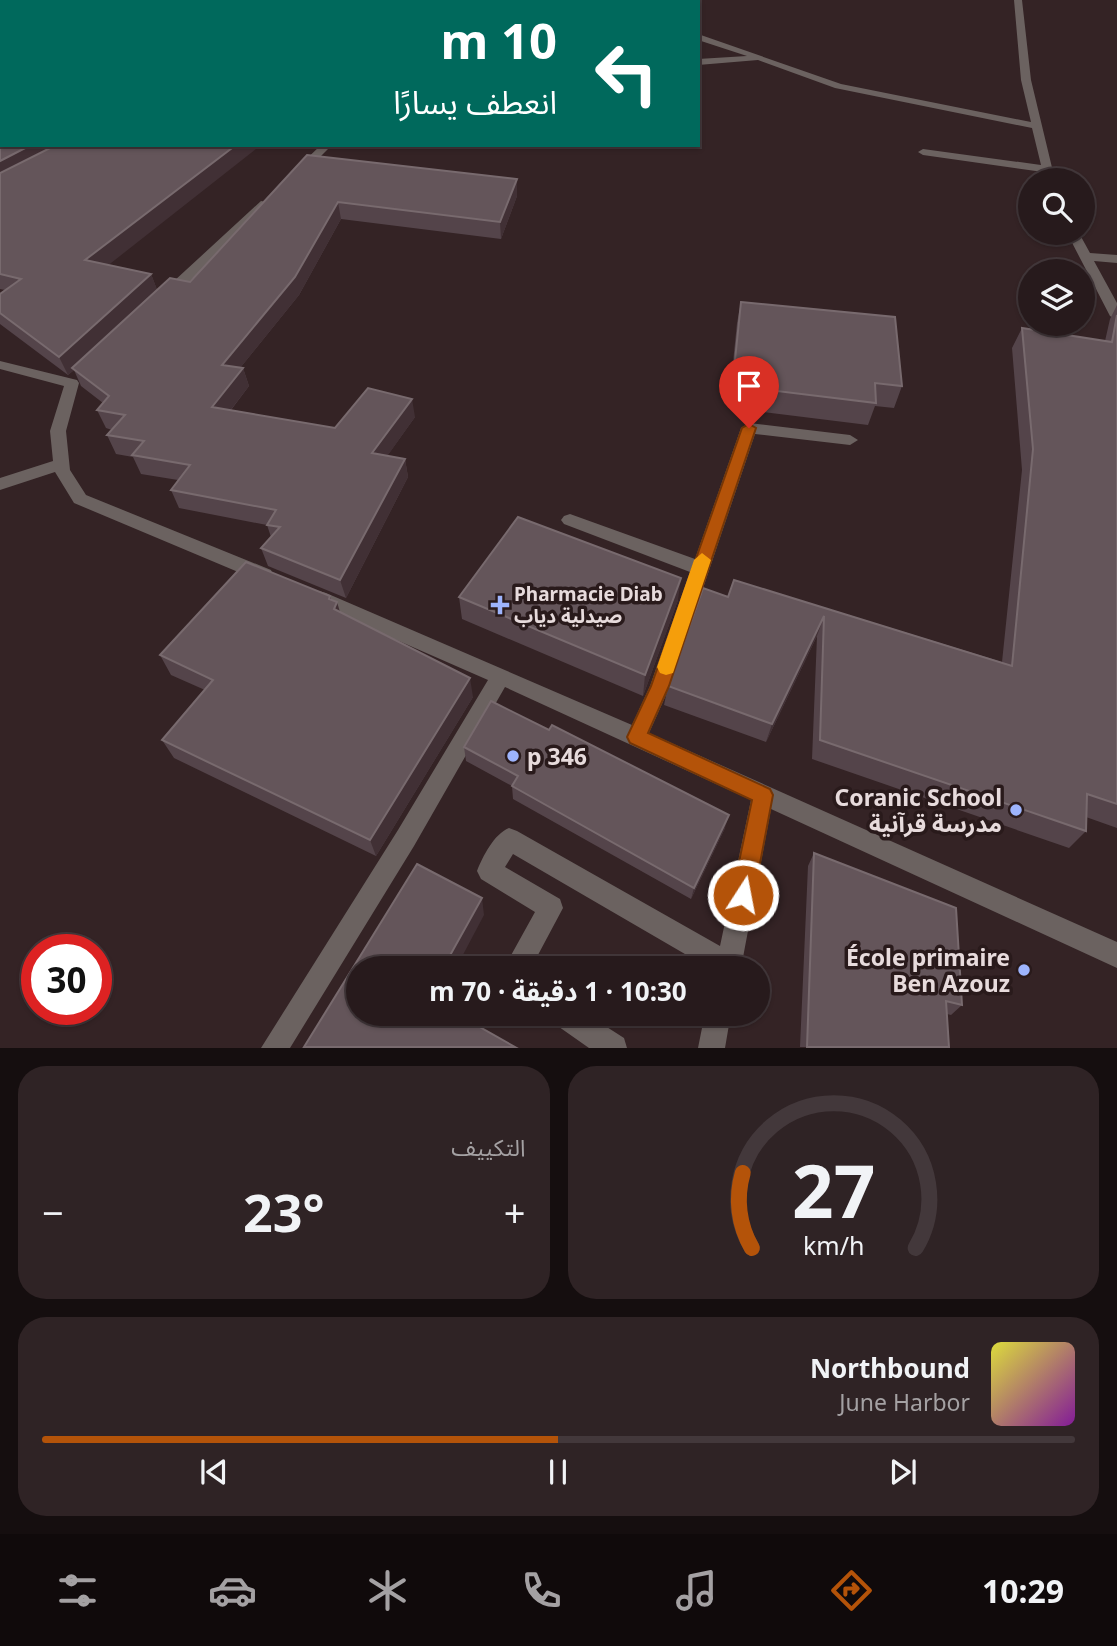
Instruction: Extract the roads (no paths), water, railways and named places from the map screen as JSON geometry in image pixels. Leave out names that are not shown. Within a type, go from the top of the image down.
[{"type":"street","points":[[1018,0],[1026,80],[1046,168]]},
{"type":"street","points":[[700,38],[762,57],[838,86],[1036,126]]},
{"type":"street","points":[[700,62],[762,57]]},
{"type":"street","points":[[153,307],[325,147]]},
{"type":"street","points":[[923,152],[1018,169]]},
{"type":"street","points":[[1079,245],[1117,316]]},
{"type":"street","points":[[1084,256],[1117,259]]},
{"type":"street","points":[[0,365],[77,378],[58,431],[62,470],[80,499],[501,676],[1117,955]]},
{"type":"street","points":[[636,737],[660,686],[749,428],[850,440]]},
{"type":"street","points":[[0,484],[61,464]]},
{"type":"street","points":[[570,520],[699,568]]},
{"type":"street","points":[[274,1048],[406,838],[501,676]]},
{"type":"street","points":[[731,956],[763,795]]},
{"type":"street","points":[[524,956],[551,908],[489,871],[509,839],[710,956]]},
{"type":"street","points":[[581,1026],[614,1048]]},
{"type":"street","points":[[711,1048],[715,1026]]},
{"type":"place","name":"Pharmacie Diab صيدلية دياب","points":[[500,605]]},
{"type":"place","name":"p 346","points":[[513,756]]},
{"type":"place","name":"Coranic School مدرسة قرآنية","points":[[1016,810]]},
{"type":"place","name":"École primaire Ben Azouz","points":[[1024,970]]}]
